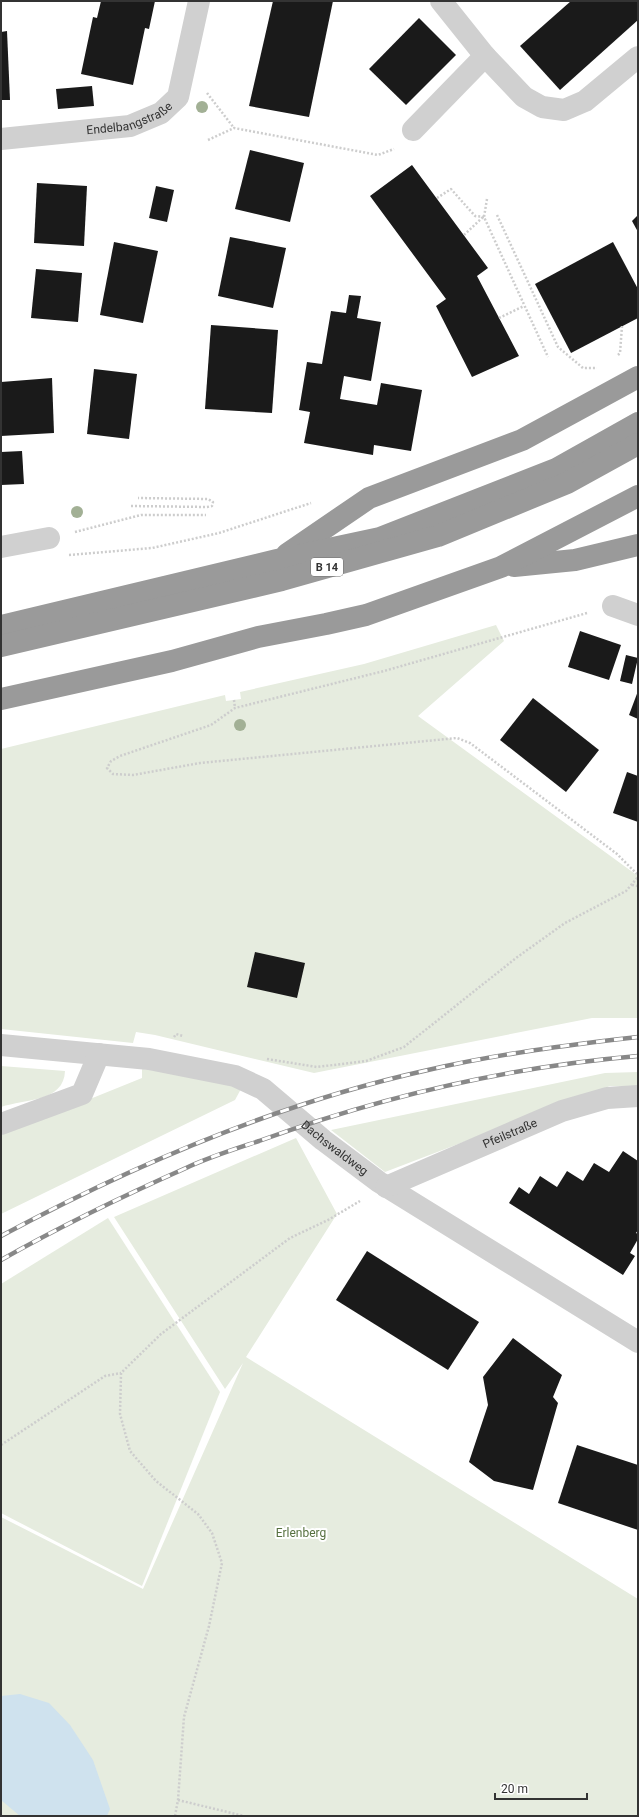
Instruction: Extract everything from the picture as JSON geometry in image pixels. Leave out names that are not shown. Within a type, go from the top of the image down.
[{"type":"highway","name":"B 14","points":[[277,560],[369,498],[522,440],[638,377]]},
{"type":"highway","name":"B 14","points":[[1,626],[277,560],[380,538],[556,468],[638,423]]},
{"type":"highway","name":"B 14","points":[[1,646],[282,580],[438,536],[567,483],[638,444]]},
{"type":"highway","points":[[1,699],[172,661],[258,637],[366,615],[501,567],[638,496]]},
{"type":"highway","points":[[501,567],[575,560],[638,545]]},
{"type":"street","name":"Endelbangstraße","points":[[1,139],[130,126],[161,112],[178,97],[199,1]]},
{"type":"street","points":[[441,1],[485,56],[524,97],[542,107],[564,110],[585,101],[638,57]]},
{"type":"street","points":[[413,130],[485,56]]},
{"type":"street","points":[[1,547],[49,538]]},
{"type":"street","points":[[613,606],[638,615]]},
{"type":"street","name":"Dachswaldweg","points":[[1,1045],[138,1058],[234,1076],[263,1090],[323,1140],[386,1187],[638,1342]]},
{"type":"street","points":[[1,1124],[82,1094],[98,1054]]},
{"type":"street","name":"Pfeilstraße","points":[[386,1187],[562,1111],[607,1098],[638,1096]]},
{"type":"path","points":[[185,66],[196,75],[211,100],[234,128]]},
{"type":"path","points":[[208,140],[234,128],[378,155],[393,150],[413,130]]},
{"type":"path","points":[[437,198],[451,190],[474,216],[484,217]]},
{"type":"path","points":[[487,199],[484,217],[548,357]]},
{"type":"path","points":[[497,215],[558,347],[583,368],[600,368]]},
{"type":"path","points":[[464,235],[484,217]]},
{"type":"path","points":[[500,318],[524,306]]},
{"type":"path","points":[[615,356],[620,353],[622,326]]},
{"type":"path","points":[[130,506],[206,507],[212,506],[213,502],[208,499],[138,498]]},
{"type":"path","points":[[49,538],[122,521],[141,515],[206,515]]},
{"type":"path","points":[[259,1057],[317,1067],[366,1061],[404,1047],[516,958],[559,927],[626,891],[638,876],[618,854],[470,743],[457,738],[200,763],[133,775],[114,774],[107,768],[111,761],[120,756],[211,724],[235,708],[384,671],[613,606]]},
{"type":"path","points":[[234,700],[235,708]]},
{"type":"path","points":[[632,885],[638,886]]},
{"type":"path","points":[[173,1042],[176,1034],[191,1038]]},
{"type":"path","points":[[1,1445],[105,1376],[121,1373],[161,1334],[290,1238],[328,1220],[386,1187]]},
{"type":"path","points":[[121,1373],[120,1414],[130,1451],[156,1481],[198,1514],[212,1533],[222,1563],[209,1626],[184,1717],[178,1800],[175,1816]]},
{"type":"path","points":[[178,1800],[244,1816]]},
{"type":"green space","points":[[496,625],[504,641],[418,716],[638,876],[638,1018],[592,1018],[314,1073],[155,1035],[136,1032],[133,1043],[1,1029],[1,749],[225,695],[226,701],[241,699],[240,692],[364,664]]},
{"type":"green space","points":[[1,1066],[65,1071],[63,1081],[58,1089],[51,1094],[42,1098],[1,1107]]},
{"type":"green space","points":[[142,1069],[190,1075],[242,1087],[235,1100],[1,1214],[1,1135],[142,1078]]},
{"type":"green space","points":[[638,1072],[638,1087],[610,1086],[385,1172],[331,1130],[605,1073]]},
{"type":"green space","name":"Erlenberg","points":[[296,1138],[337,1214],[246,1357],[638,1599],[638,1816],[1,1816],[1,1517],[143,1589],[243,1363],[225,1389],[114,1217]]},
{"type":"green space","points":[[108,1218],[220,1392],[142,1586],[1,1513],[1,1284]]},
{"type":"water","points":[[20,1694],[49,1703],[70,1725],[93,1760],[110,1809],[107,1816],[20,1816],[1,1800],[1,1696]]},
{"type":"building","points":[[101,1],[155,1],[149,29],[145,28],[133,85],[81,74],[93,17],[97,18]]},
{"type":"building","points":[[273,1],[333,1],[309,117],[249,106]]},
{"type":"building","points":[[571,1],[638,1],[638,20],[560,90],[520,46]]},
{"type":"building","points":[[419,18],[456,55],[406,105],[369,69]]},
{"type":"building","points":[[7,31],[10,100],[1,100],[1,32]]},
{"type":"building","points":[[92,86],[94,106],[58,109],[56,89]]},
{"type":"building","points":[[250,150],[304,163],[290,222],[235,209]]},
{"type":"building","points":[[412,165],[488,268],[477,276],[519,356],[472,377],[436,306],[446,299],[370,196]]},
{"type":"building","points":[[37,183],[87,186],[84,246],[34,243]]},
{"type":"building","points":[[156,186],[174,190],[167,222],[149,218]]},
{"type":"building","points":[[638,215],[638,232],[632,221]]},
{"type":"building","points":[[230,237],[286,248],[273,308],[218,296]]},
{"type":"building","points":[[114,242],[158,251],[143,323],[100,315]]},
{"type":"building","points":[[613,242],[638,289],[638,318],[571,353],[535,284]]},
{"type":"building","points":[[36,269],[82,273],[78,322],[31,318]]},
{"type":"building","points":[[349,295],[361,296],[357,318],[381,322],[371,381],[344,376],[340,399],[377,405],[381,383],[422,390],[411,451],[374,445],[373,455],[304,443],[310,412],[299,410],[307,362],[322,364],[331,311],[346,313]]},
{"type":"building","points":[[211,325],[278,330],[272,413],[205,409]]},
{"type":"building","points":[[94,369],[137,374],[129,439],[87,434]]},
{"type":"building","points":[[52,378],[54,433],[1,436],[1,382]]},
{"type":"building","points":[[22,451],[24,484],[1,485],[1,452]]},
{"type":"building","points":[[580,631],[621,645],[609,680],[568,667]]},
{"type":"building","points":[[626,655],[638,658],[632,684],[620,681]]},
{"type":"building","points":[[638,691],[638,719],[629,715]]},
{"type":"building","points":[[533,698],[599,750],[566,792],[500,740]]},
{"type":"building","points":[[627,772],[638,776],[638,822],[613,813]]},
{"type":"building","points":[[255,952],[305,963],[297,998],[247,987]]},
{"type":"building","points":[[623,1151],[638,1161],[638,1230],[636,1233],[638,1234],[638,1239],[630,1253],[635,1256],[623,1275],[509,1203],[519,1187],[529,1194],[540,1176],[557,1187],[567,1171],[583,1181],[594,1163],[609,1172]]},
{"type":"building","points":[[367,1251],[479,1322],[448,1370],[336,1300]]},
{"type":"building","points":[[513,1338],[562,1375],[553,1397],[558,1403],[533,1490],[494,1481],[469,1462],[488,1405],[483,1377]]},
{"type":"building","points":[[577,1445],[638,1465],[638,1530],[558,1503]]},
{"type":"railway","points":[[1,1236],[103,1184],[209,1138],[317,1100],[372,1084],[454,1064],[533,1050],[638,1037]]},
{"type":"railway","points":[[1,1260],[92,1212],[195,1164],[222,1153],[305,1125],[398,1098],[493,1076],[590,1061],[638,1056]]}]
